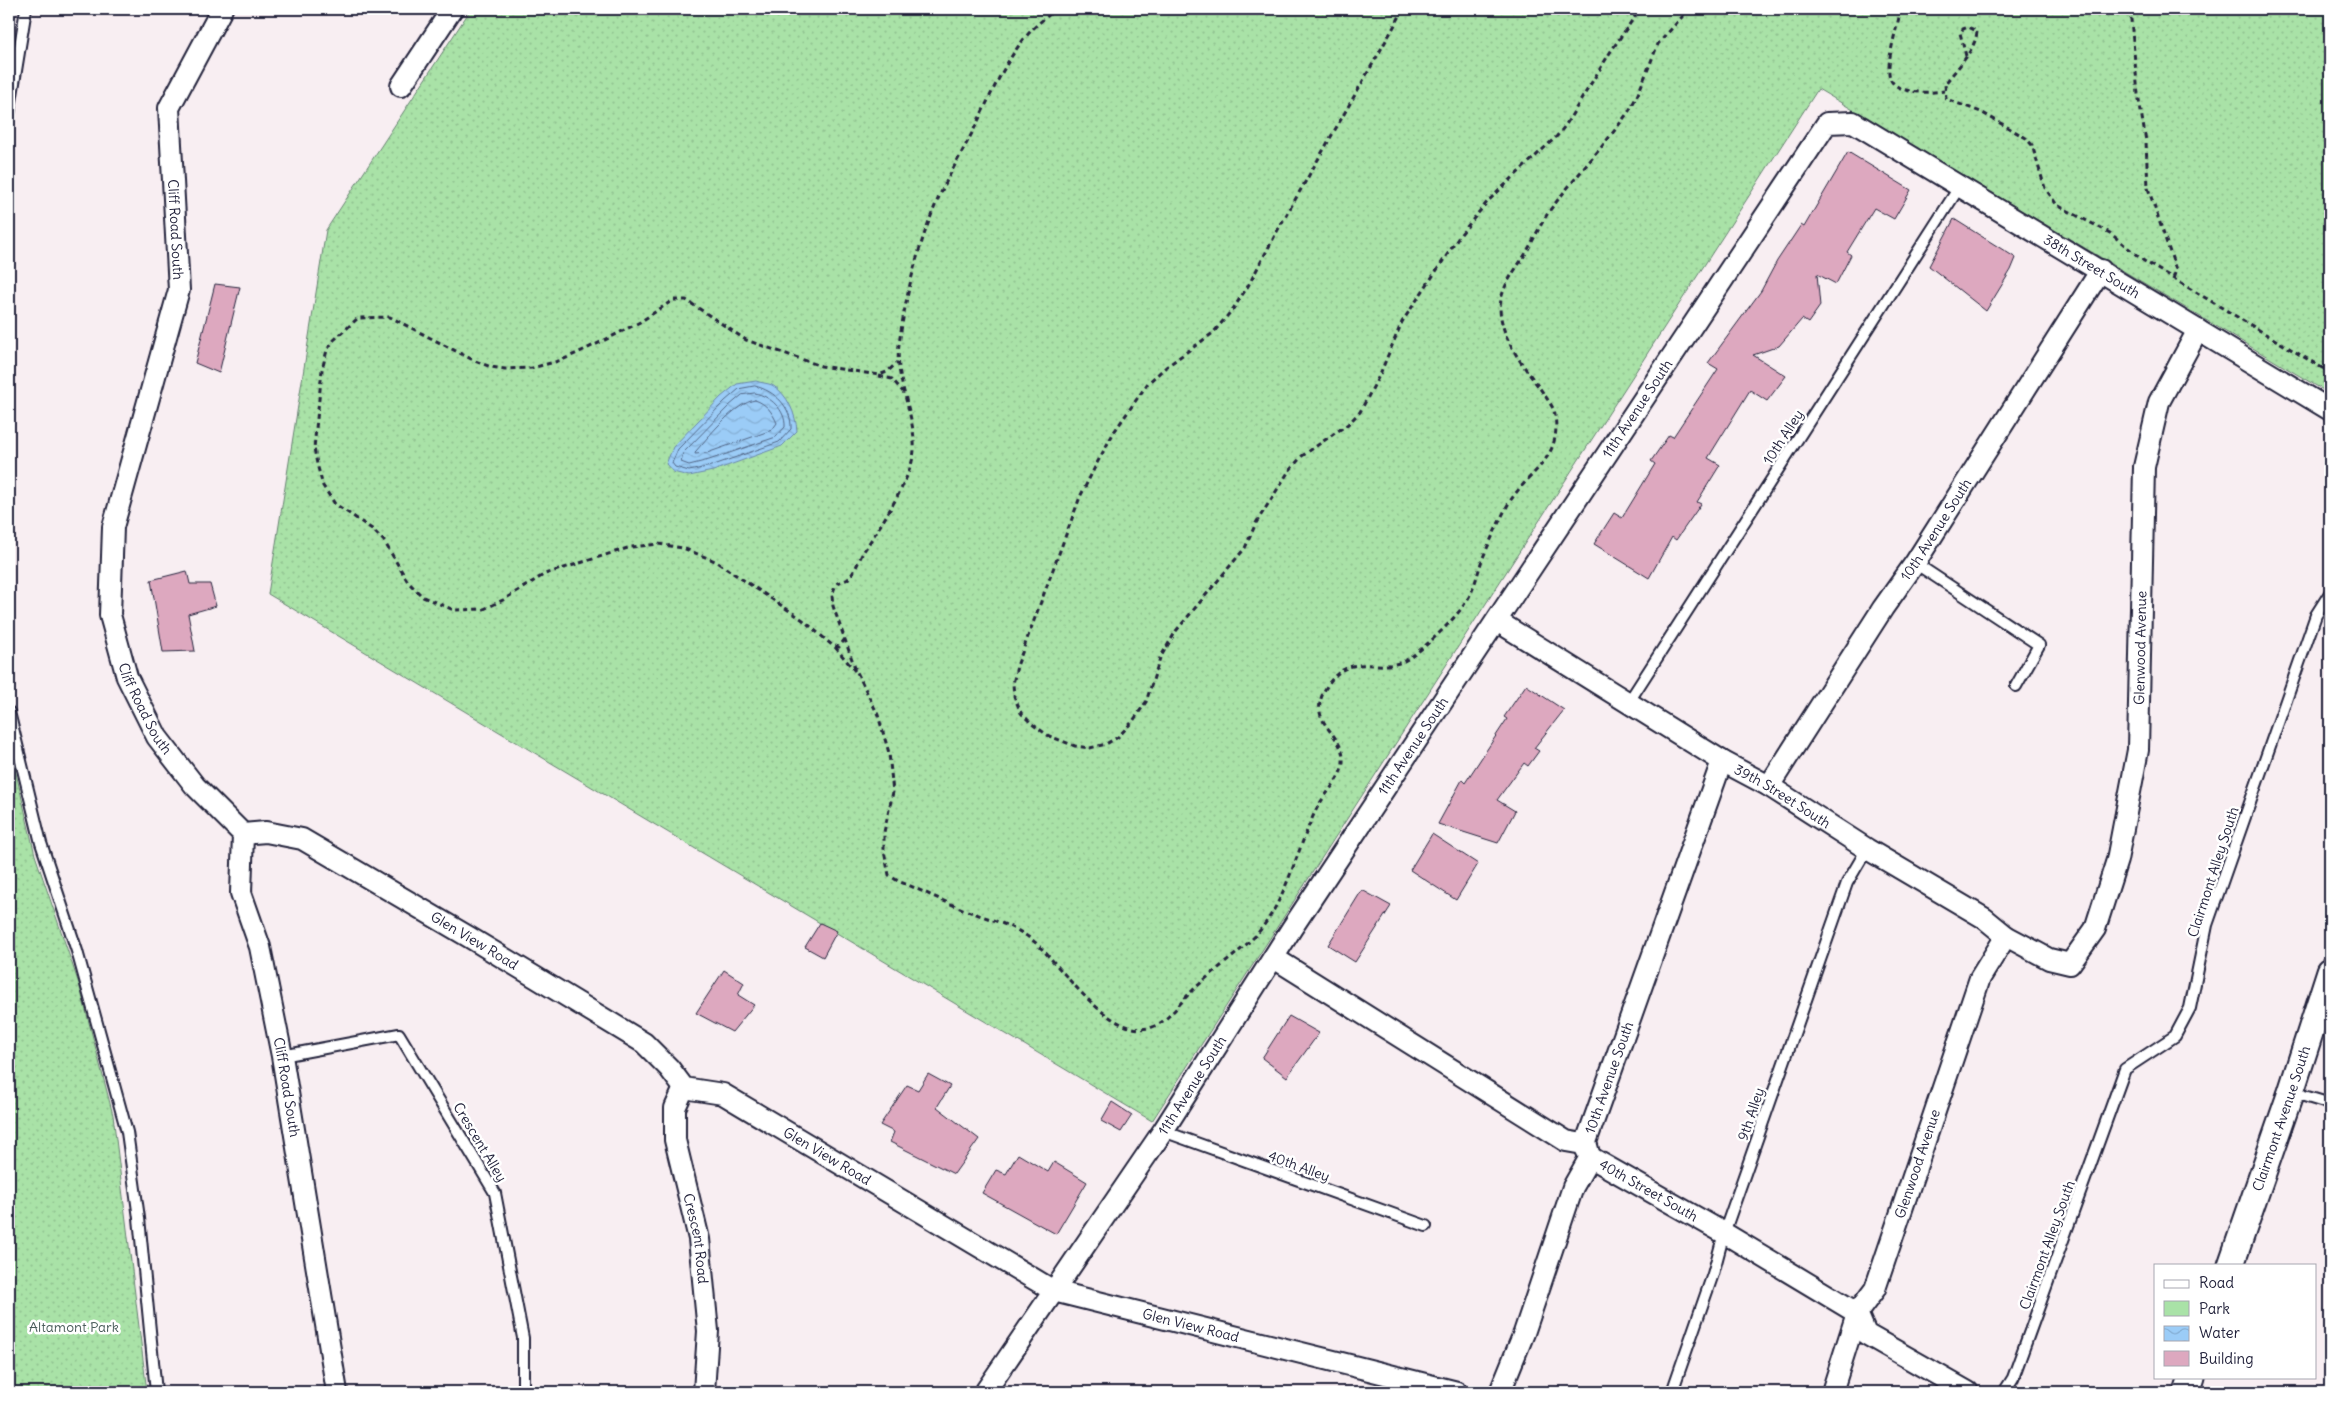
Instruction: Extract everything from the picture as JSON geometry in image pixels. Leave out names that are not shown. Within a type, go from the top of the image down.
[{"type":"street","name":"Cliff Road South","points":[[222,9],[169,108],[179,290],[113,527],[110,615],[127,677],[157,737],[195,786],[243,834],[241,892],[260,947],[282,1056],[337,1392]]},
{"type":"street","points":[[401,86],[452,9]]},
{"type":"street","name":"38th Street South","points":[[1852,122],[2101,270],[2330,410]]},
{"type":"street","name":"11th Avenue South","points":[[985,1392],[1163,1132],[1274,958],[1827,123],[1852,122]]},
{"type":"street","name":"10th Avenue South","points":[[1769,786],[1883,608],[1916,563],[2101,270]]},
{"type":"street","name":"Glenwood Avenue","points":[[2070,964],[2095,929],[2118,860],[2138,750],[2144,467],[2159,402],[2198,330]]},
{"type":"street","name":"39th Street South","points":[[1497,621],[1722,761],[1769,786],[1867,849],[1984,918],[2006,936],[2049,959],[2070,964]]},
{"type":"street","name":"10th Avenue South","points":[[1590,1157],[1586,1142],[1722,761]]},
{"type":"street","name":"Glen View Road","points":[[243,834],[266,832],[302,839],[644,1043],[669,1068],[684,1088],[723,1094],[1054,1291],[1457,1392]]},
{"type":"street","name":"Glenwood Avenue","points":[[1832,1392],[1857,1313],[1875,1289],[1980,978],[2006,936]]},
{"type":"street","name":"40th Street South","points":[[1274,958],[1566,1141],[1583,1144],[1590,1157],[1724,1233],[1857,1313]]},
{"type":"street","name":"Clairmont Avenue South","points":[[2231,1264],[2330,972]]},
{"type":"street","name":"Crescent Road","points":[[684,1088],[675,1108],[675,1140],[699,1239],[708,1331],[704,1392]]},
{"type":"street","points":[[1500,1392],[1524,1333],[1573,1187],[1590,1157]]},
{"type":"street","points":[[1857,1313],[1866,1334],[1968,1392]]},
{"type":"street","points":[[2187,1392],[2192,1378]]},
{"type":"lane","points":[[9,114],[26,9]]},
{"type":"lane","name":"10th Alley","points":[[1628,703],[1960,186]]},
{"type":"lane","points":[[1916,563],[2039,645],[2016,686]]},
{"type":"lane","name":"Clairmont Alley South","points":[[2004,1392],[2013,1378],[2125,1069],[2175,1036],[2190,1008],[2207,925],[2316,615],[2330,593]]},
{"type":"lane","points":[[9,712],[41,843],[77,951],[128,1132],[139,1218],[156,1392]]},
{"type":"lane","name":"9th Alley","points":[[1672,1392],[1713,1274],[1724,1233],[1848,883],[1867,849]]},
{"type":"lane","name":"Crescent Alley","points":[[282,1056],[399,1034],[495,1193],[524,1338],[523,1392]]},
{"type":"lane","points":[[2291,1092],[2324,1102],[2330,1106]]},
{"type":"lane","name":"40th Alley","points":[[1163,1132],[1426,1226]]},
{"type":"path","points":[[1058,9],[1027,34],[1014,54],[952,168],[934,207],[919,253],[904,311],[898,362],[906,395],[914,450],[908,471],[881,526],[848,579],[836,584],[832,595],[833,606],[857,673],[878,715],[889,753],[892,792],[884,832],[884,851],[889,875],[898,881],[963,909],[1013,927],[1029,936],[1091,1003],[1123,1023],[1137,1028],[1150,1028],[1163,1020],[1192,991],[1257,933],[1270,916],[1287,884],[1316,809],[1339,774],[1343,760],[1336,740],[1326,728],[1320,708],[1321,697],[1328,684],[1338,672],[1348,666],[1362,663],[1396,664],[1409,658],[1459,611],[1470,594],[1484,556],[1506,507],[1546,462],[1552,449],[1557,424],[1554,410],[1506,337],[1501,319],[1502,292],[1550,210],[1629,111],[1638,94],[1658,44],[1689,9]]},
{"type":"path","points":[[1404,9],[1238,301],[1213,333],[1166,367],[1148,383],[1114,432],[1096,463],[1080,497],[1023,645],[1013,684],[1014,696],[1021,713],[1049,736],[1075,746],[1090,748],[1106,744],[1118,737],[1134,721],[1146,702],[1160,658],[1172,638],[1244,548],[1256,523],[1289,471],[1302,456],[1348,424],[1360,412],[1383,367],[1402,322],[1461,234],[1488,201],[1557,136],[1565,126],[1598,71],[1640,9]]},
{"type":"path","points":[[1901,9],[1889,67],[1890,78],[1896,86],[1906,90],[1922,92],[1944,91]]},
{"type":"path","points":[[2130,9],[2138,94],[2146,141],[2148,188],[2176,270],[2173,279]]},
{"type":"path","points":[[1966,56],[1960,33],[1968,27],[1977,31],[1976,38],[1966,56],[1945,84],[1946,99],[1981,112],[2026,138],[2032,145],[2045,188],[2057,206],[2110,233],[2144,261],[2330,374]]},
{"type":"path","points":[[2330,251],[2330,257]]},
{"type":"path","points":[[857,673],[834,646],[803,620],[715,561],[683,548],[658,544],[631,547],[545,574],[503,600],[484,609],[454,610],[422,597],[408,582],[384,541],[372,529],[335,504],[323,486],[314,448],[322,370],[327,350],[334,340],[358,318],[390,317],[491,367],[505,369],[532,368],[562,360],[603,341],[640,322],[673,300],[686,300],[746,340],[821,366],[879,375],[892,380],[906,395]]},
{"type":"path","points":[[2324,369],[2330,358]]},
{"type":"path","points":[[879,375],[887,372],[898,362]]},
{"type":"path","points":[[834,646],[838,647],[845,639]]},
{"type":"green space","points":[[471,9],[2330,9],[2330,394],[1818,89],[1152,1121],[268,594],[326,230]]},
{"type":"green space","name":"Altamont Park","points":[[9,743],[35,855],[79,984],[113,1115],[147,1392],[9,1392]]},
{"type":"water","points":[[756,381],[772,385],[783,394],[793,412],[797,431],[782,446],[713,471],[689,476],[673,472],[666,464],[673,447],[721,397],[737,384]]},
{"type":"building","points":[[1848,152],[1911,190],[1894,219],[1874,208],[1847,252],[1851,255],[1836,284],[1817,274],[1820,306],[1808,323],[1802,319],[1779,346],[1753,355],[1786,376],[1767,401],[1750,390],[1708,458],[1720,465],[1697,502],[1701,504],[1676,540],[1672,537],[1649,578],[1594,544],[1614,513],[1622,518],[1655,464],[1651,461],[1669,435],[1673,437],[1718,369],[1708,363],[1761,291],[1777,261],[1801,225],[1804,227]]},
{"type":"building","points":[[1954,219],[2016,258],[2011,270],[1986,311],[1929,266]]},
{"type":"building","points":[[215,284],[240,287],[219,373],[195,363]]},
{"type":"building","points":[[187,571],[190,584],[210,584],[216,606],[188,614],[195,651],[163,652],[151,580]]},
{"type":"building","points":[[1526,685],[1564,710],[1534,748],[1539,751],[1528,766],[1524,763],[1497,800],[1515,811],[1498,843],[1438,824],[1462,780],[1465,783],[1507,719],[1504,717]]},
{"type":"building","points":[[1432,834],[1478,864],[1456,900],[1410,870]]},
{"type":"building","points":[[1362,890],[1391,906],[1355,962],[1328,945]]},
{"type":"building","points":[[820,923],[837,931],[823,957],[805,947]]},
{"type":"building","points":[[724,970],[744,983],[738,995],[754,1005],[732,1032],[696,1013]]},
{"type":"building","points":[[1289,1016],[1319,1033],[1287,1077],[1262,1058]]},
{"type":"building","points":[[928,1074],[950,1086],[937,1107],[979,1139],[954,1174],[890,1142],[894,1132],[880,1125],[907,1085],[918,1090]]},
{"type":"building","points":[[1112,1102],[1132,1115],[1121,1132],[1101,1121]]},
{"type":"building","points":[[1018,1154],[1048,1172],[1054,1162],[1087,1182],[1056,1234],[982,1193],[996,1170],[1006,1174]]}]
